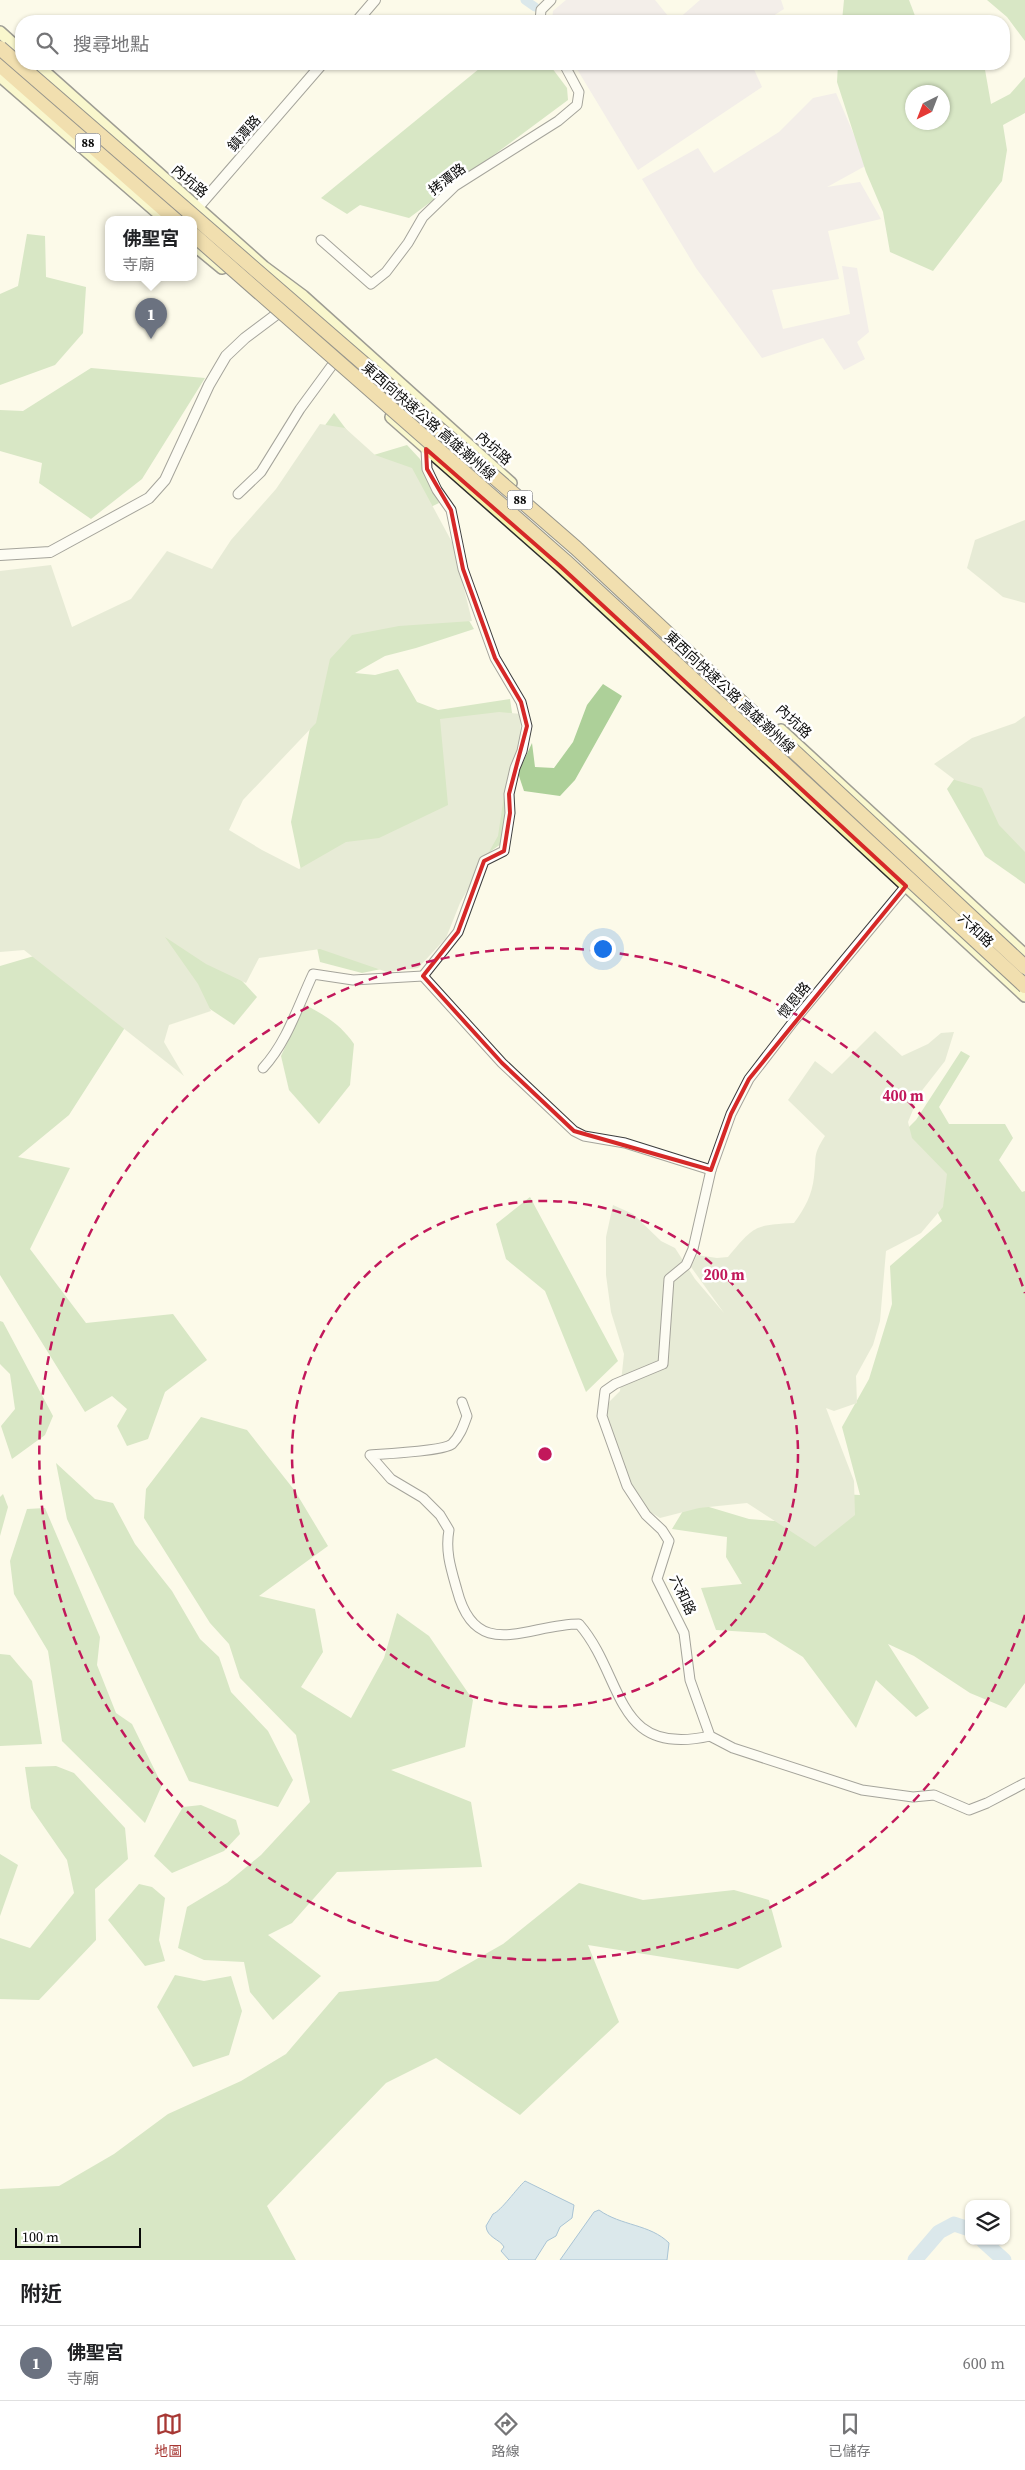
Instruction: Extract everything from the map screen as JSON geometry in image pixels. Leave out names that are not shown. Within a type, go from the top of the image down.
[{"type":"highway","name":"東西向快速公路 高雄潮州線","points":[[0,48],[15,61]]},
{"type":"highway","name":"88","points":[[0,65],[171,216]]},
{"type":"highway","name":"東西向快速公路 高雄潮州線","points":[[25,70],[194,216]]},
{"type":"highway","name":"東西向快速公路 高雄潮州線","points":[[197,219],[576,548],[1025,967]]},
{"type":"highway","name":"東西向快速公路 高雄潮州線","points":[[197,238],[572,568],[1025,986]]},
{"type":"main road","points":[[0,32],[15,46]]},
{"type":"main road","name":"內坑路","points":[[43,70],[264,267],[303,296],[579,544],[925,863]]},
{"type":"main road","points":[[0,76],[161,216]]},
{"type":"main road","points":[[197,247],[277,314],[426,449],[560,566],[906,886]]},
{"type":"main road","name":"六和路","points":[[925,863],[1025,955]]},
{"type":"main road","name":"六和路","points":[[906,886],[1025,996]]},
{"type":"street","points":[[362,15],[375,0]]},
{"type":"street","points":[[541,15],[541,10],[551,0]]},
{"type":"street","name":"鎮潭路","points":[[191,216],[317,70]]},
{"type":"street","name":"拷潭路","points":[[321,240],[371,284],[386,272],[408,243],[423,217],[448,193],[558,120],[576,105],[579,92],[567,70]]},
{"type":"street","points":[[0,555],[50,552],[149,498],[165,480],[209,385],[226,356],[245,338],[303,296]]},
{"type":"street","points":[[238,494],[261,472],[300,409],[333,364]]},
{"type":"street","points":[[263,1068],[273,1058],[283,1040],[313,974],[353,980],[422,976],[458,932],[484,861],[504,851],[510,813],[509,794],[515,768],[522,751],[526,726],[521,702],[494,658],[463,569],[451,510],[436,490],[427,469],[426,449]]},
{"type":"street","name":"懷恩路","points":[[711,1170],[731,1114],[750,1079],[794,1022],[925,863]]},
{"type":"street","points":[[422,976],[502,1062],[574,1131],[584,1136],[624,1143],[711,1170]]},
{"type":"street","name":"六和路","points":[[710,1736],[690,1680],[684,1633],[657,1579],[669,1541],[662,1530],[646,1515],[627,1486],[602,1416],[605,1391],[615,1384],[663,1364],[669,1279],[686,1265],[693,1249],[711,1170]]},
{"type":"street","points":[[462,1402],[467,1416],[461,1432],[450,1445],[439,1449],[370,1455],[391,1479],[422,1498],[440,1515],[449,1530],[446,1547],[458,1596],[473,1625],[484,1631],[499,1635],[579,1624],[600,1658],[616,1692],[634,1722],[641,1729],[663,1739],[690,1740],[710,1736],[733,1748],[862,1790],[913,1797],[934,1795],[969,1810],[987,1803],[1025,1783]]},
{"type":"highlighted area","points":[[426,449],[560,566],[906,886],[749,1079],[731,1114],[711,1170],[574,1131],[502,1063],[423,976],[458,932],[484,861],[504,851],[510,813],[509,794],[527,726],[521,702],[495,658],[463,569],[451,510],[427,469]]},
{"type":"shaded area","points":[[566,0],[655,0],[667,15],[553,15],[553,11]]},
{"type":"shaded area","points":[[700,0],[781,0],[784,9],[774,15],[683,15]]},
{"type":"shaded area","points":[[578,70],[754,70],[762,87],[638,170]]},
{"type":"shaded area","points":[[836,93],[867,165],[827,187],[860,182],[881,219],[828,231],[839,279],[772,290],[783,329],[850,314],[842,266],[857,268],[869,332],[857,342],[865,359],[844,370],[823,338],[762,358],[696,268],[642,179],[698,148],[714,173],[779,132],[813,98]]},
{"type":"green space","points":[[844,0],[909,0],[915,15],[843,15]]},
{"type":"green space","points":[[987,0],[1025,0],[1025,41],[1010,21],[1010,15],[1005,15]]},
{"type":"green space","points":[[478,70],[554,70],[567,88],[568,100],[409,218],[360,205],[347,214],[321,198]]},
{"type":"green space","points":[[838,70],[985,70],[991,104],[1010,94],[1025,77],[1025,113],[1003,125],[1007,150],[1002,181],[933,271],[890,252],[883,212],[866,172],[837,82]]},
{"type":"green space","points":[[27,234],[45,236],[46,277],[86,287],[83,333],[55,365],[0,385],[0,294],[18,286]]},
{"type":"green space","points":[[91,368],[205,378],[142,479],[91,519],[39,483],[42,463],[0,451],[0,410],[23,411]]},
{"type":"green space","points":[[334,413],[367,457],[407,445],[420,459],[439,503],[408,518],[474,629],[385,656],[355,673],[375,675],[398,669],[417,702],[438,710],[510,699],[515,733],[501,844],[470,866],[410,963],[362,973],[320,962],[291,822],[330,629],[229,557]]},
{"type":"green space","points":[[320,424],[345,428],[375,455],[412,468],[453,544],[472,621],[399,626],[352,635],[330,659],[316,723],[243,800],[229,830],[299,869],[346,842],[379,838],[448,805],[440,719],[499,712],[521,714],[520,743],[505,789],[498,836],[460,903],[446,938],[418,968],[387,972],[320,949],[259,958],[246,983],[206,964],[165,937],[198,984],[211,1011],[169,1025],[164,1042],[184,1076],[24,950],[0,952],[0,571],[51,565],[72,627],[131,599],[167,551],[212,569],[231,540],[276,489]]},
{"type":"green space","points":[[1025,520],[1025,603],[1003,597],[967,568],[975,540]]},
{"type":"green space","points":[[603,684],[622,696],[575,780],[560,796],[524,791],[518,773],[532,743],[535,767],[554,768],[573,742],[587,705]]},
{"type":"green space","points":[[1025,716],[1025,852],[999,825],[982,788],[955,780],[934,764],[972,738],[1015,723]]},
{"type":"green space","points":[[1025,747],[1025,884],[985,856],[947,789],[968,760]]},
{"type":"green space","points":[[151,931],[198,933],[257,997],[234,1025],[180,989]]},
{"type":"green space","points":[[51,951],[135,1012],[69,1115],[18,1157],[70,1168],[30,1249],[86,1323],[173,1314],[207,1360],[165,1392],[148,1439],[127,1446],[117,1426],[127,1409],[112,1396],[85,1412],[0,1275],[0,966]]},
{"type":"green space","points":[[305,1005],[332,1021],[344,1031],[354,1044],[350,1085],[319,1124],[289,1090],[281,1056]]},
{"type":"green space","points":[[875,1031],[902,1056],[928,1044],[941,1033],[954,1032],[945,1061],[920,1093],[908,1122],[912,1138],[947,1174],[943,1207],[921,1233],[886,1251],[880,1321],[873,1345],[856,1376],[857,1403],[834,1411],[826,1408],[854,1481],[855,1515],[815,1547],[747,1503],[699,1508],[660,1518],[639,1505],[607,1419],[608,1403],[620,1391],[624,1354],[611,1312],[606,1275],[606,1237],[613,1205],[633,1214],[661,1241],[675,1248],[695,1279],[724,1313],[691,1267],[697,1255],[717,1258],[728,1257],[756,1229],[762,1226],[794,1223],[810,1196],[817,1152],[825,1136],[788,1100],[815,1061],[832,1074]]},
{"type":"green space","points":[[961,1051],[970,1056],[939,1107],[949,1124],[1005,1124],[1013,1138],[999,1160],[1022,1192],[1025,1191],[1025,1683],[1006,1708],[970,1693],[914,1656],[888,1644],[929,1708],[916,1717],[876,1680],[856,1728],[803,1657],[765,1633],[716,1630],[701,1588],[742,1584],[726,1557],[727,1537],[672,1529],[689,1501],[749,1519],[800,1523],[790,1492],[860,1495],[842,1427],[869,1379],[892,1304],[890,1266],[942,1221],[919,1176],[877,1159],[916,1120]]},
{"type":"green space","points":[[530,1197],[618,1361],[586,1392],[545,1291],[506,1259],[496,1224]]},
{"type":"green space","points":[[0,1321],[3,1322],[53,1416],[45,1435],[12,1459],[1,1426],[15,1409],[10,1374],[0,1364]]},
{"type":"green space","points":[[201,1417],[247,1430],[295,1491],[328,1546],[259,1596],[315,1609],[323,1652],[301,1687],[351,1718],[384,1658],[397,1613],[429,1636],[473,1700],[465,1747],[391,1770],[471,1802],[482,1867],[337,1872],[292,1923],[268,1935],[321,1976],[273,2020],[250,1992],[244,1962],[204,1960],[178,1948],[187,1907],[227,1883],[261,1855],[310,1802],[296,1735],[240,1678],[229,1644],[210,1623],[144,1518],[146,1489]]},
{"type":"green space","points":[[56,1463],[95,1499],[113,1503],[135,1544],[172,1591],[200,1639],[219,1657],[231,1692],[268,1731],[293,1780],[278,1807],[189,1781],[67,1519]]},
{"type":"green space","points":[[3,1494],[8,1507],[0,1536],[0,1497]]},
{"type":"green space","points":[[45,1508],[100,1637],[97,1665],[116,1713],[132,1724],[162,1785],[145,1823],[62,1741],[48,1651],[14,1594],[10,1561],[27,1509]]},
{"type":"green space","points":[[0,1654],[10,1655],[32,1681],[42,1744],[0,1746]]},
{"type":"green space","points":[[56,1766],[74,1773],[125,1828],[128,1859],[95,1889],[96,1940],[39,2000],[0,1999],[0,1938],[30,1948],[74,1893],[67,1860],[31,1808],[25,1767]]},
{"type":"green space","points":[[201,1805],[236,1820],[240,1834],[224,1851],[172,1873],[154,1856],[183,1807]]},
{"type":"green space","points":[[0,1854],[18,1865],[0,1916]]},
{"type":"green space","points":[[579,1883],[643,1900],[734,1890],[769,1900],[782,1947],[738,1969],[588,1945],[619,2022],[520,2115],[436,2058],[386,2083],[267,2206],[296,2260],[0,2260],[0,2189],[59,2186],[114,2154],[168,2114],[241,2081],[286,2054],[339,1992],[438,1981],[503,1944]]},
{"type":"green space","points":[[139,1884],[152,1887],[165,1898],[159,1940],[165,1961],[145,1966],[108,1920]]},
{"type":"green space","points":[[175,1975],[204,1981],[231,1976],[242,2011],[229,2055],[193,2067],[157,2007]]},
{"type":"water","points":[[525,2181],[574,2205],[572,2218],[560,2227],[556,2236],[547,2241],[535,2260],[509,2260],[501,2251],[504,2247],[491,2236],[486,2226],[493,2214],[500,2209]]},
{"type":"water","points":[[599,2210],[661,2237],[669,2243],[667,2260],[560,2260],[594,2212]]},
{"type":"waterway","points":[[525,0],[535,7]]},
{"type":"waterway","points":[[915,2260],[939,2232],[954,2224],[965,2228]]},
{"type":"waterway","points":[[987,2245],[1004,2260]]},
{"type":"place","name":"佛聖宮","points":[[151,339]]}]
